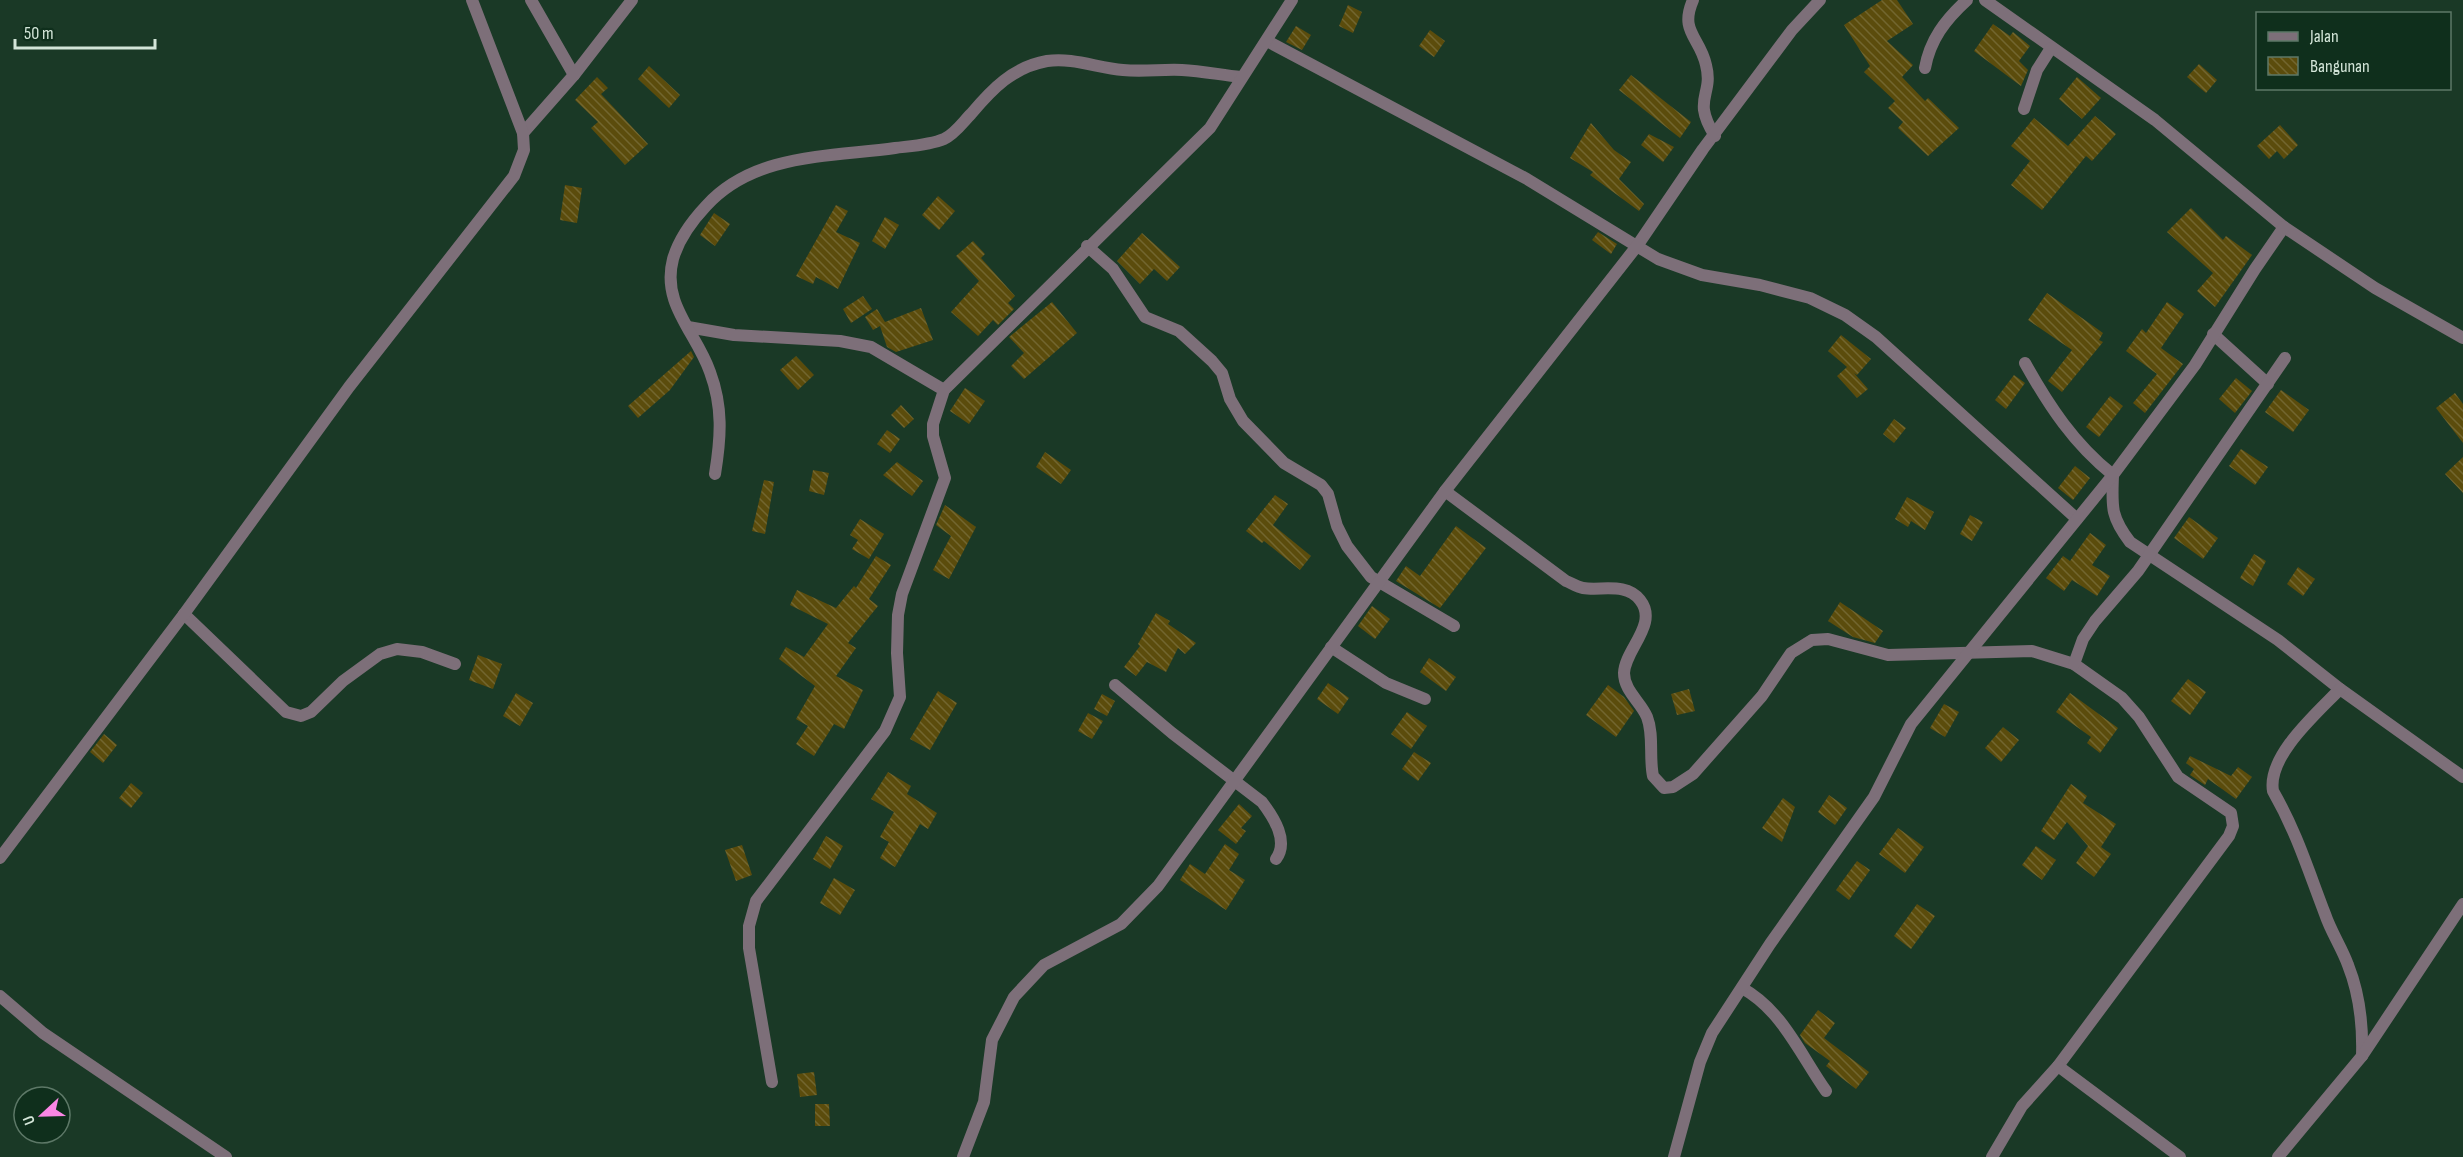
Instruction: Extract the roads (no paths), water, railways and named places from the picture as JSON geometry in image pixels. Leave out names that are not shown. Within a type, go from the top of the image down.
[{"type":"street","points":[[0,858],[184,614],[350,387],[514,176],[524,150],[523,133],[472,0]]},
{"type":"street","points":[[531,0],[574,75]]},
{"type":"street","points":[[523,133],[574,75],[632,0]]},
{"type":"street","points":[[772,1082],[749,948],[749,926],[756,902],[885,731],[900,697],[898,625],[902,594],[945,478],[933,436],[933,424],[944,390],[1087,246],[1210,128],[1292,0]]},
{"type":"street","points":[[1693,0],[1688,12],[1687,24],[1707,67],[1702,110],[1704,119],[1715,136]]},
{"type":"street","points":[[963,1157],[984,1102],[992,1040],[1014,997],[1044,965],[1121,924],[1158,886],[1445,491],[1637,246],[1792,30],[1820,0]]},
{"type":"street","points":[[1925,68],[1934,40],[1945,22],[1967,0]]},
{"type":"street","points":[[1984,0],[2155,120],[2284,227],[2375,288],[2463,338]]},
{"type":"street","points":[[1267,41],[1527,179],[1637,246],[1680,269],[1810,298],[1845,315],[1876,337],[2077,519]]},
{"type":"street","points":[[2024,109],[2037,70],[2050,48]]},
{"type":"street","points":[[715,474],[722,432],[720,409],[710,370],[688,327],[676,310],[670,275],[678,245],[694,218],[719,191],[743,177],[768,167],[810,157],[848,156],[945,138],[959,127],[998,83],[1029,66],[1049,61],[1089,63],[1123,70],[1183,70],[1241,77]]},
{"type":"street","points":[[1674,1157],[1708,1043],[1742,988],[1874,797],[1911,724],[2113,475],[2195,365],[2284,227]]},
{"type":"street","points":[[1087,246],[1113,268],[1145,316],[1179,331],[1212,361],[1222,373],[1230,399],[1243,421],[1284,463],[1322,485],[1328,494],[1337,526],[1347,546],[1378,583],[1454,626]]},
{"type":"street","points":[[688,327],[734,335],[840,341],[871,347],[944,390]]},
{"type":"street","points":[[2213,334],[2268,384]]},
{"type":"street","points":[[2074,663],[2083,639],[2149,555],[2285,358]]},
{"type":"street","points":[[2025,363],[2041,393],[2071,436],[2113,475]]},
{"type":"street","points":[[2113,475],[2111,510],[2117,525],[2130,542],[2250,621],[2463,777]]},
{"type":"street","points":[[1445,491],[1566,581],[1583,588],[1621,589],[1639,599],[1644,608],[1644,622],[1624,673],[1629,690],[1646,714],[1650,726],[1653,776],[1664,788],[1673,788],[1693,774],[1756,704],[1791,653],[1802,644],[1812,640],[1828,639],[1888,655],[2032,651],[2074,663],[2122,698],[2150,730],[2178,777],[2231,813],[2233,826],[2229,836],[2058,1066],[2022,1106],[1992,1157]]},
{"type":"street","points":[[184,614],[286,712],[296,715],[311,712],[343,681],[380,654],[397,649],[422,652],[455,664]]},
{"type":"street","points":[[1330,647],[1386,683],[1425,699]]},
{"type":"street","points":[[1115,685],[1172,733],[1262,802],[1271,814],[1282,841],[1281,852],[1276,859]]},
{"type":"street","points":[[2340,689],[2289,746],[2277,763],[2271,781],[2273,791],[2303,850],[2326,919],[2348,964],[2358,994],[2362,1025],[2362,1056]]},
{"type":"street","points":[[2278,1157],[2362,1056],[2463,904]]},
{"type":"street","points":[[1742,988],[1761,999],[1778,1017],[1826,1091]]},
{"type":"street","points":[[0,996],[43,1033],[226,1157]]},
{"type":"street","points":[[2058,1066],[2180,1157]]}]
